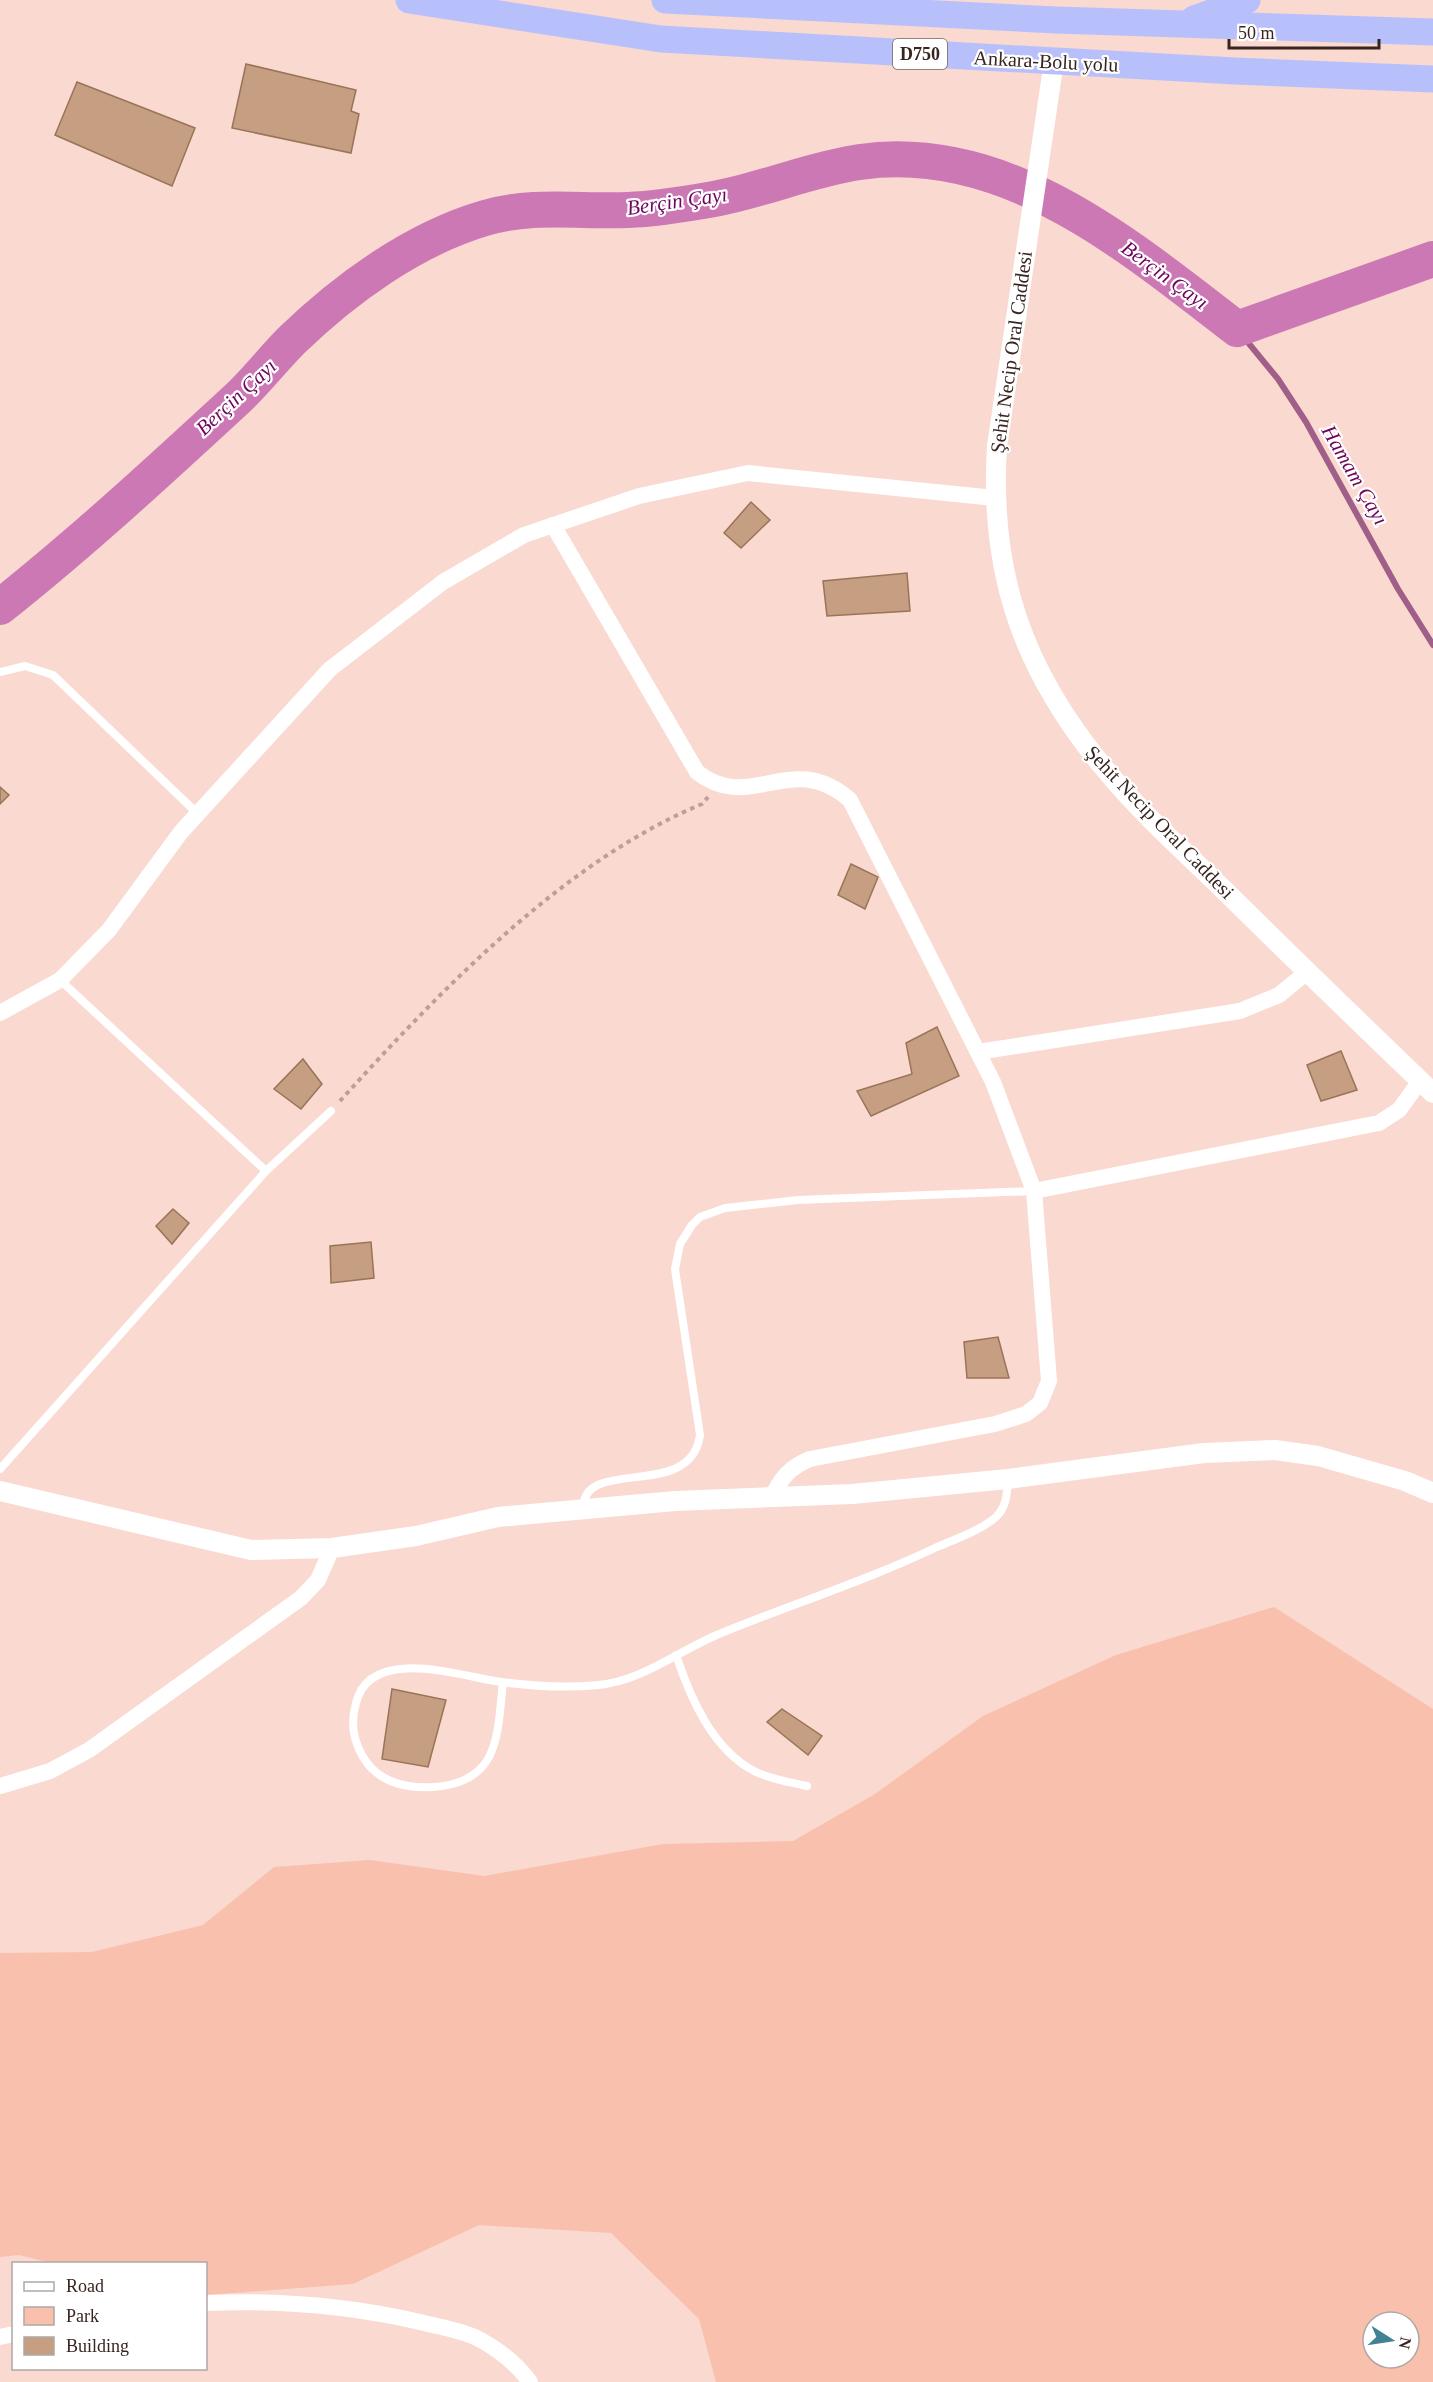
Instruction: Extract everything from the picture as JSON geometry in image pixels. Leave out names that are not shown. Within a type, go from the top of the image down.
[{"type":"highway","name":"Ankara-Bolu yolu","points":[[410,0],[482,6],[661,39],[1433,79]]},
{"type":"highway","name":"D750","points":[[665,0],[1180,24],[1433,33]]},
{"type":"highway","points":[[1180,24],[1232,2]]},
{"type":"street","name":"Şehit Necip Oral Caddesi","points":[[1054,61],[1000,418],[995,498],[999,550],[1014,608],[1030,651],[1065,715],[1105,769],[1138,805],[1426,1087]]},
{"type":"street","points":[[0,1013],[60,980],[109,930],[181,832],[330,669],[443,582],[524,535],[639,496],[748,473],[995,498]]},
{"type":"street","points":[[553,525],[697,771],[718,784],[738,788],[793,777],[807,778],[831,786],[850,800],[978,1052],[1005,1112],[1034,1191],[1048,1381],[1040,1403],[1026,1414],[995,1424],[810,1459],[789,1470],[780,1480],[772,1497]]},
{"type":"street","points":[[978,1052],[1240,1011],[1279,995],[1307,972]]},
{"type":"street","points":[[1034,1191],[1379,1123],[1426,1087]]},
{"type":"street","points":[[0,1491],[251,1550],[332,1548],[416,1536],[498,1517],[675,1501],[852,1494],[1008,1479],[1204,1453],[1275,1450],[1318,1456],[1405,1481],[1433,1493]]},
{"type":"street","points":[[0,1786],[50,1771],[89,1750],[301,1598],[318,1580],[332,1548]]},
{"type":"street","points":[[207,2302],[264,2302],[331,2307],[397,2317],[458,2331],[492,2347],[519,2369],[530,2382]]},
{"type":"lane","points":[[0,672],[25,666],[53,675],[198,814]]},
{"type":"lane","points":[[60,980],[266,1171]]},
{"type":"lane","points":[[0,1469],[266,1171],[331,1111]]},
{"type":"lane","points":[[583,1509],[585,1497],[603,1484],[621,1478],[674,1471],[687,1463],[696,1451],[700,1435],[675,1269],[680,1244],[700,1217],[725,1208],[798,1200],[1034,1191]]},
{"type":"lane","points":[[503,1682],[489,1757],[478,1771],[457,1784],[403,1787],[378,1775],[364,1761],[354,1735],[354,1709],[359,1690],[373,1676],[397,1668],[420,1669],[503,1682],[600,1685],[635,1676],[722,1632],[858,1583],[994,1519],[1005,1503],[1008,1479]]},
{"type":"lane","points":[[676,1655],[695,1703],[709,1726],[734,1756],[764,1776],[807,1786]]},
{"type":"path","points":[[331,1111],[413,1021],[563,888],[606,854],[633,837],[702,804],[718,784]]},
{"type":"green space","points":[[1274,1607],[1433,1709],[1433,2382],[716,2382],[699,2319],[611,2233],[479,2225],[353,2284],[207,2295],[207,2262],[47,2262],[19,2255],[0,2257],[0,1953],[92,1952],[203,1925],[274,1867],[370,1860],[484,1876],[663,1844],[793,1841],[875,1794],[983,1716],[1116,1655]]},
{"type":"building","points":[[246,64],[356,90],[351,111],[359,114],[351,153],[232,128]]},
{"type":"building","points":[[77,82],[195,128],[172,186],[55,135]]},
{"type":"building","points":[[751,502],[770,520],[741,548],[724,533]]},
{"type":"building","points":[[907,573],[910,611],[827,616],[823,581]]},
{"type":"building","points":[[0,787],[9,795],[0,804]]},
{"type":"building","points":[[851,864],[878,877],[865,909],[838,895]]},
{"type":"building","points":[[937,1027],[959,1076],[871,1116],[857,1091],[912,1074],[906,1043]]},
{"type":"building","points":[[1341,1051],[1357,1090],[1321,1101],[1307,1065]]},
{"type":"building","points":[[303,1059],[322,1084],[301,1109],[274,1089]]},
{"type":"building","points":[[173,1209],[189,1223],[172,1244],[156,1226]]},
{"type":"building","points":[[371,1242],[374,1278],[331,1283],[330,1246]]},
{"type":"building","points":[[998,1337],[1009,1378],[967,1378],[964,1342]]},
{"type":"building","points":[[392,1689],[446,1700],[428,1767],[382,1759]]},
{"type":"building","points":[[782,1709],[822,1736],[808,1755],[767,1722]]},
{"type":"waterway","name":"Berçin Çayı","points":[[0,607],[180,452],[245,391],[292,340],[334,302],[406,252],[458,227],[485,218],[538,210],[650,209],[732,195],[842,165],[914,160],[965,168],[1015,184],[1063,206],[1109,234],[1153,265],[1237,329],[1433,259]]},
{"type":"waterway","name":"Hamam Çayı","points":[[1237,329],[1278,379],[1306,422],[1398,589],[1433,645]]}]
